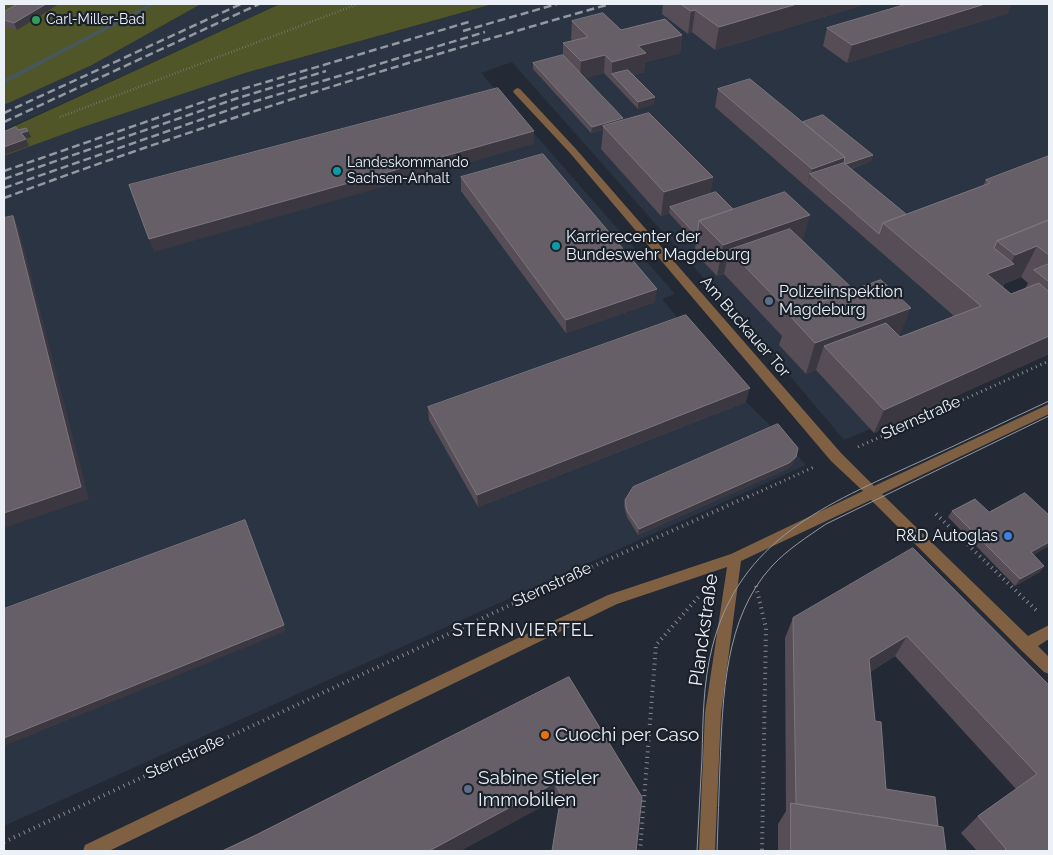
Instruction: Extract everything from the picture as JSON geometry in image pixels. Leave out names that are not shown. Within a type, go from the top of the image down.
[{"type":"street","name":"Am Buckauer Tor","points":[[517,91],[573,151],[836,457],[1049,668]]},
{"type":"street","points":[[91,851],[613,600],[735,558],[1049,409]]},
{"type":"street","name":"Planckstraße","points":[[707,851],[713,713],[735,558]]},
{"type":"street","points":[[1026,645],[1049,631]]},
{"type":"path","points":[[60,117],[358,4]]},
{"type":"path","name":"Sternstraße","points":[[4,842],[582,571],[1049,361]]},
{"type":"path","points":[[936,514],[1044,617]]},
{"type":"path","name":"Planckstraße","points":[[640,851],[656,645],[704,592]]},
{"type":"path","points":[[762,851],[766,628]]},
{"type":"shaded area","points":[[201,4],[280,4],[4,130],[4,105],[92,65]]},
{"type":"shaded area","points":[[493,4],[1049,4],[1049,244],[983,272],[1049,353],[844,440],[785,370],[512,62],[481,73],[675,294],[662,299],[746,402],[776,431],[806,465],[4,826],[4,156],[83,127],[245,73]]},
{"type":"green space","points":[[4,4],[201,4],[92,65],[4,105]]},
{"type":"green space","points":[[280,4],[493,4],[245,73],[83,127],[4,156],[4,131]]},
{"type":"building","points":[[18,4],[46,4],[14,23],[4,20],[4,12]]},
{"type":"building","points":[[681,4],[797,4],[719,27],[695,10],[691,11]]},
{"type":"building","points":[[907,4],[985,4],[852,45],[827,28]]},
{"type":"building","points":[[603,13],[621,30],[665,19],[682,35],[638,46],[646,53],[612,62],[605,55],[581,61],[563,43],[588,37],[572,21]]},
{"type":"building","points":[[563,55],[623,118],[592,127],[533,63]]},
{"type":"building","points":[[628,70],[655,97],[638,102],[612,74]]},
{"type":"building","points":[[750,79],[845,157],[812,169],[718,89]]},
{"type":"building","name":"Landeskommando Sachsen-Anhalt","points":[[498,88],[534,131],[149,239],[129,185]]},
{"type":"building","points":[[649,113],[713,177],[664,192],[603,126]]},
{"type":"building","points":[[823,115],[873,155],[844,163],[845,157],[803,122]]},
{"type":"building","points":[[16,127],[18,130],[26,128],[28,131],[21,133],[26,139],[4,147],[4,132]]},
{"type":"building","name":"Karrierecenter der Bundeswehr Magdeburg","points":[[543,154],[657,289],[566,320],[461,177]]},
{"type":"building","points":[[1049,156],[1049,220],[997,241],[994,248],[1014,264],[987,274],[1011,294],[1039,283],[1049,292],[1049,336],[884,410],[824,346],[886,323],[900,337],[981,306],[883,223],[990,183],[986,180]]},
{"type":"building","points":[[844,163],[906,214],[883,223],[879,234],[810,174]]},
{"type":"building","points":[[716,192],[733,209],[699,221],[697,236],[670,207]]},
{"type":"building","points":[[785,192],[810,215],[723,245],[699,221]]},
{"type":"building","points":[[13,216],[81,487],[4,513],[4,218]]},
{"type":"building","points":[[1049,220],[1049,255],[1037,246],[1015,255],[997,241]]},
{"type":"building","points":[[790,229],[854,290],[790,313],[729,250]]},
{"type":"building","points":[[1049,264],[1049,282],[1034,270]]},
{"type":"building","points":[[881,280],[911,308],[815,343],[788,314]]},
{"type":"building","points":[[686,315],[750,388],[477,495],[428,407]]},
{"type":"building","points":[[778,424],[798,448],[796,457],[789,463],[639,529],[627,511],[625,500],[633,487]]},
{"type":"building","name":"R&D Autoglas","points":[[1025,493],[1049,515],[1049,542],[1031,552],[1044,566],[1020,579],[952,511],[975,499],[989,512]]},
{"type":"building","points":[[245,520],[284,625],[4,738],[4,609]]},
{"type":"building","points":[[913,548],[1049,685],[1049,851],[1004,851],[1006,849],[978,816],[1037,774],[907,636],[869,659],[875,721],[881,722],[886,789],[935,797],[938,826],[796,804],[793,618]]},
{"type":"building","points":[[569,677],[642,797],[636,851],[552,851],[561,795],[555,783],[429,851],[222,851],[256,835]]},
{"type":"building","points":[[791,803],[943,827],[946,851],[791,851]]},
{"type":"waterway","points":[[4,82],[153,4]]},
{"type":"tram line","points":[[697,851],[704,702],[709,661],[725,610],[743,579],[765,552],[791,530],[820,511],[852,493],[1049,401]]},
{"type":"tram line","points":[[717,851],[721,738],[729,659],[744,609],[756,587],[772,566],[826,524],[1049,416]]},
{"type":"railway","points":[[4,113],[241,4]]},
{"type":"railway","points":[[4,122],[259,4]]},
{"type":"railway","points":[[463,31],[557,4]]},
{"type":"railway","points":[[4,198],[229,119],[457,48],[610,4]]},
{"type":"railway","points":[[4,171],[229,93],[472,21]]},
{"type":"railway","points":[[4,188],[243,105],[485,32]]},
{"type":"railway","points":[[4,179],[235,99],[326,71]]},
{"type":"place","name":"Carl-Miller-Bad","points":[[36,20]]},
{"type":"place","name":"Landeskommando Sachsen-Anhalt","points":[[337,171]]},
{"type":"place","name":"Karrierecenter der Bundeswehr Magdeburg","points":[[556,246]]},
{"type":"place","name":"Polizeiinspektion Magdeburg","points":[[769,301]]},
{"type":"place","name":"R&D Autoglas","points":[[1008,536]]},
{"type":"place","name":"Cuochi per Caso","points":[[545,735]]},
{"type":"place","name":"Sabine Stieler Immobilien","points":[[468,789]]},
{"type":"district","name":"STERNVIERTEL","points":[[523,631]]}]
